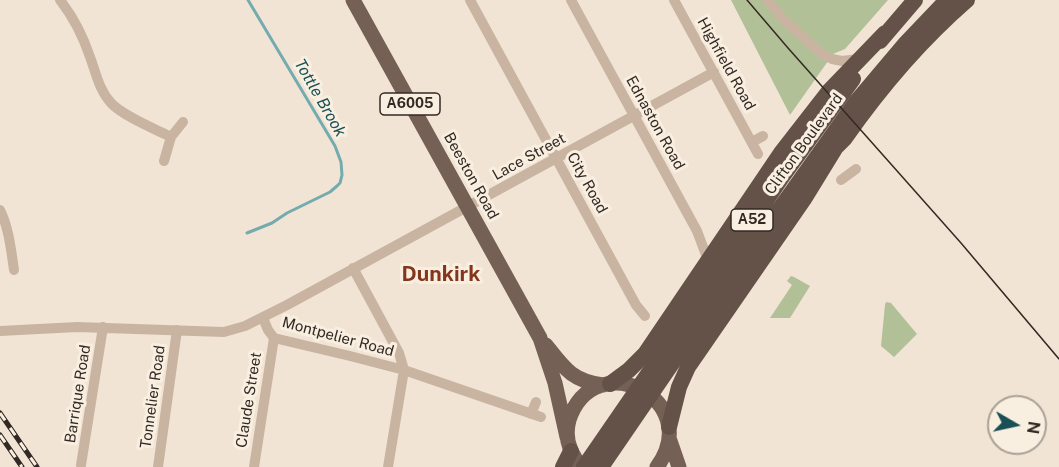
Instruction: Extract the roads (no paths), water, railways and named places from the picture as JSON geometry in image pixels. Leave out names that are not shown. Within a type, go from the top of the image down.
[{"type":"highway","name":"Clifton Boulevard","points":[[602,467],[782,177],[885,33],[915,0]]},
{"type":"highway","name":"Clifton Boulevard","points":[[583,467],[834,131],[906,42],[947,0]]},
{"type":"highway","points":[[837,146],[901,67],[967,0]]},
{"type":"highway","points":[[606,385],[629,370],[645,354],[782,153],[830,90],[885,33]]},
{"type":"highway","points":[[669,432],[679,387],[688,367],[804,199],[872,84]]},
{"type":"highway","points":[[563,467],[569,444]]},
{"type":"main road","name":"Beeston Road","points":[[353,0],[540,338]]},
{"type":"main road","name":"A6005","points":[[540,338],[573,376],[590,384],[630,384],[651,396],[660,404],[669,432]]},
{"type":"main road","name":"A6005","points":[[540,338],[555,383],[569,444],[576,461],[583,467]]},
{"type":"main road","points":[[569,444],[570,418],[579,402],[588,393],[606,385]]},
{"type":"main road","points":[[657,467],[663,458],[669,432]]},
{"type":"main road","points":[[669,432],[678,467]]},
{"type":"street","points":[[60,0],[81,33],[102,93],[112,105],[171,137]]},
{"type":"street","name":"City Road","points":[[470,0],[636,305],[645,316]]},
{"type":"street","name":"Ednaston Road","points":[[571,0],[698,231],[706,262]]},
{"type":"street","name":"Highfield Road","points":[[674,0],[758,154]]},
{"type":"street","points":[[767,0],[783,19],[815,49],[828,57],[842,61],[859,59]]},
{"type":"street","name":"Lace Street","points":[[263,318],[714,72]]},
{"type":"street","points":[[164,160],[171,137],[183,122]]},
{"type":"street","points":[[752,142],[763,136]]},
{"type":"street","points":[[842,180],[856,169]]},
{"type":"street","points":[[0,210],[14,270]]},
{"type":"street","points":[[353,268],[399,353],[404,370],[388,467]]},
{"type":"street","name":"Montpelier Road","points":[[0,331],[103,327],[224,332],[263,318],[274,338],[404,370],[536,415],[537,402]]},
{"type":"street","name":"Barrique Road","points":[[81,465],[103,327]]},
{"type":"street","name":"Tonnelier Road","points":[[158,467],[177,330]]},
{"type":"street","name":"Claude Street","points":[[254,467],[274,338]]},
{"type":"waterway","name":"Tottle Brook","points":[[247,233],[272,223],[330,192],[340,183],[342,175],[341,162],[335,146],[248,0]]},
{"type":"tram line","points":[[747,0],[961,243],[1059,359]]},
{"type":"railway","points":[[0,413],[37,467]]},
{"type":"railway","points":[[0,435],[22,467]]},
{"type":"district","name":"Dunkirk","points":[[441,275]]}]
